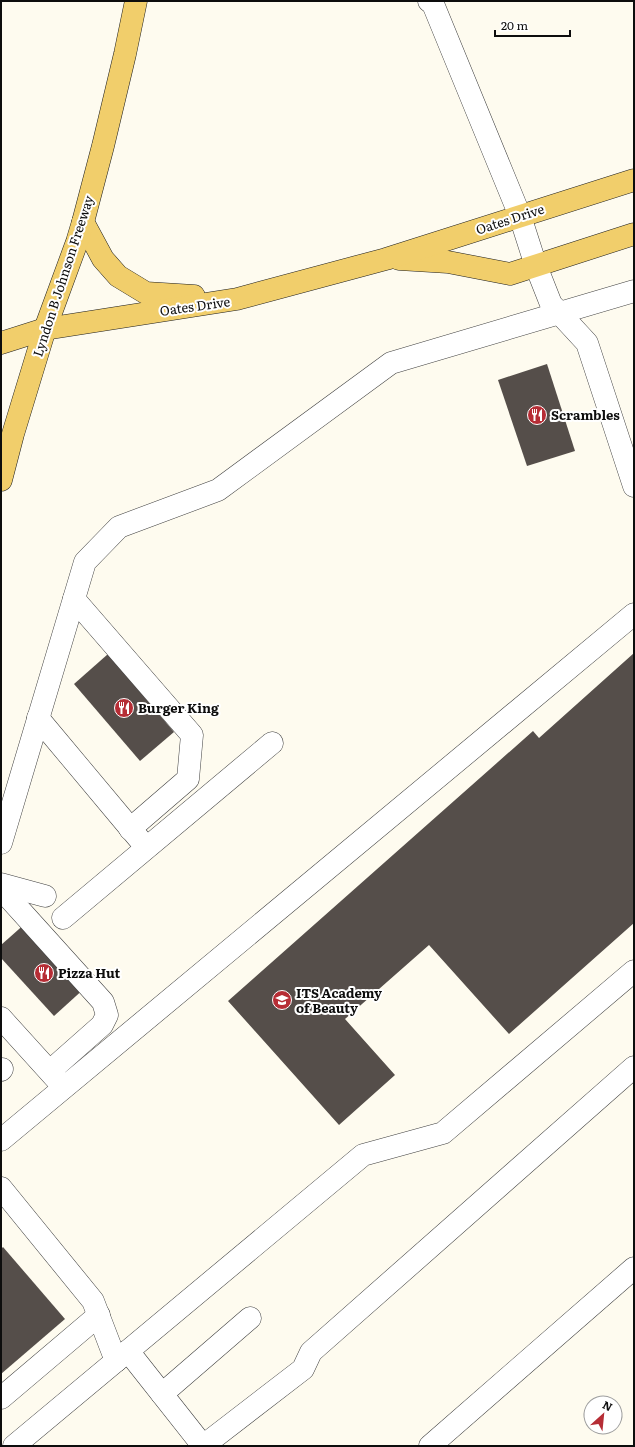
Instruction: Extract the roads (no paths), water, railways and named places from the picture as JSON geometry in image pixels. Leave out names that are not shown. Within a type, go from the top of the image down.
[{"type":"main road","name":"Lyndon B Johnson Freeway","points":[[1,480],[13,434],[45,329],[83,222],[103,146],[136,1]]},
{"type":"main road","name":"Oates Drive","points":[[1,342],[45,329],[238,299],[386,259],[634,180]]},
{"type":"main road","points":[[83,222],[103,259],[118,276],[146,293],[238,299]]},
{"type":"main road","name":"Oates Drive","points":[[386,259],[448,262],[510,274],[634,234]]},
{"type":"lane","points":[[434,2],[520,216],[536,266],[551,304],[587,343],[634,486]]},
{"type":"lane","points":[[1,843],[85,562],[119,527],[218,490],[391,363],[634,291]]},
{"type":"lane","points":[[74,599],[192,735],[188,779],[130,829]]},
{"type":"lane","points":[[1,1140],[634,614]]},
{"type":"lane","points":[[38,718],[146,848]]},
{"type":"lane","points":[[63,918],[272,743]]},
{"type":"lane","points":[[1,884],[45,896]]},
{"type":"lane","points":[[1,889],[104,1002],[107,1015],[102,1025],[50,1071]]},
{"type":"lane","points":[[14,1446],[363,1155],[444,1133],[634,971]]},
{"type":"lane","points":[[1,1018],[64,1088]]},
{"type":"lane","points":[[5,1200],[93,1301],[99,1315],[122,1356],[162,1394],[203,1446],[303,1369],[311,1352],[634,1067]]},
{"type":"lane","points":[[430,1446],[634,1268]]},
{"type":"lane","points":[[1,1398],[99,1315]]},
{"type":"lane","points":[[162,1394],[250,1318]]},
{"type":"place","name":"Scrambles","points":[[537,415]]},
{"type":"place","name":"Burger King","points":[[124,708]]},
{"type":"place","name":"Pizza Hut","points":[[44,973]]},
{"type":"place","name":"ITS Academy of Beauty","points":[[282,1000]]}]
